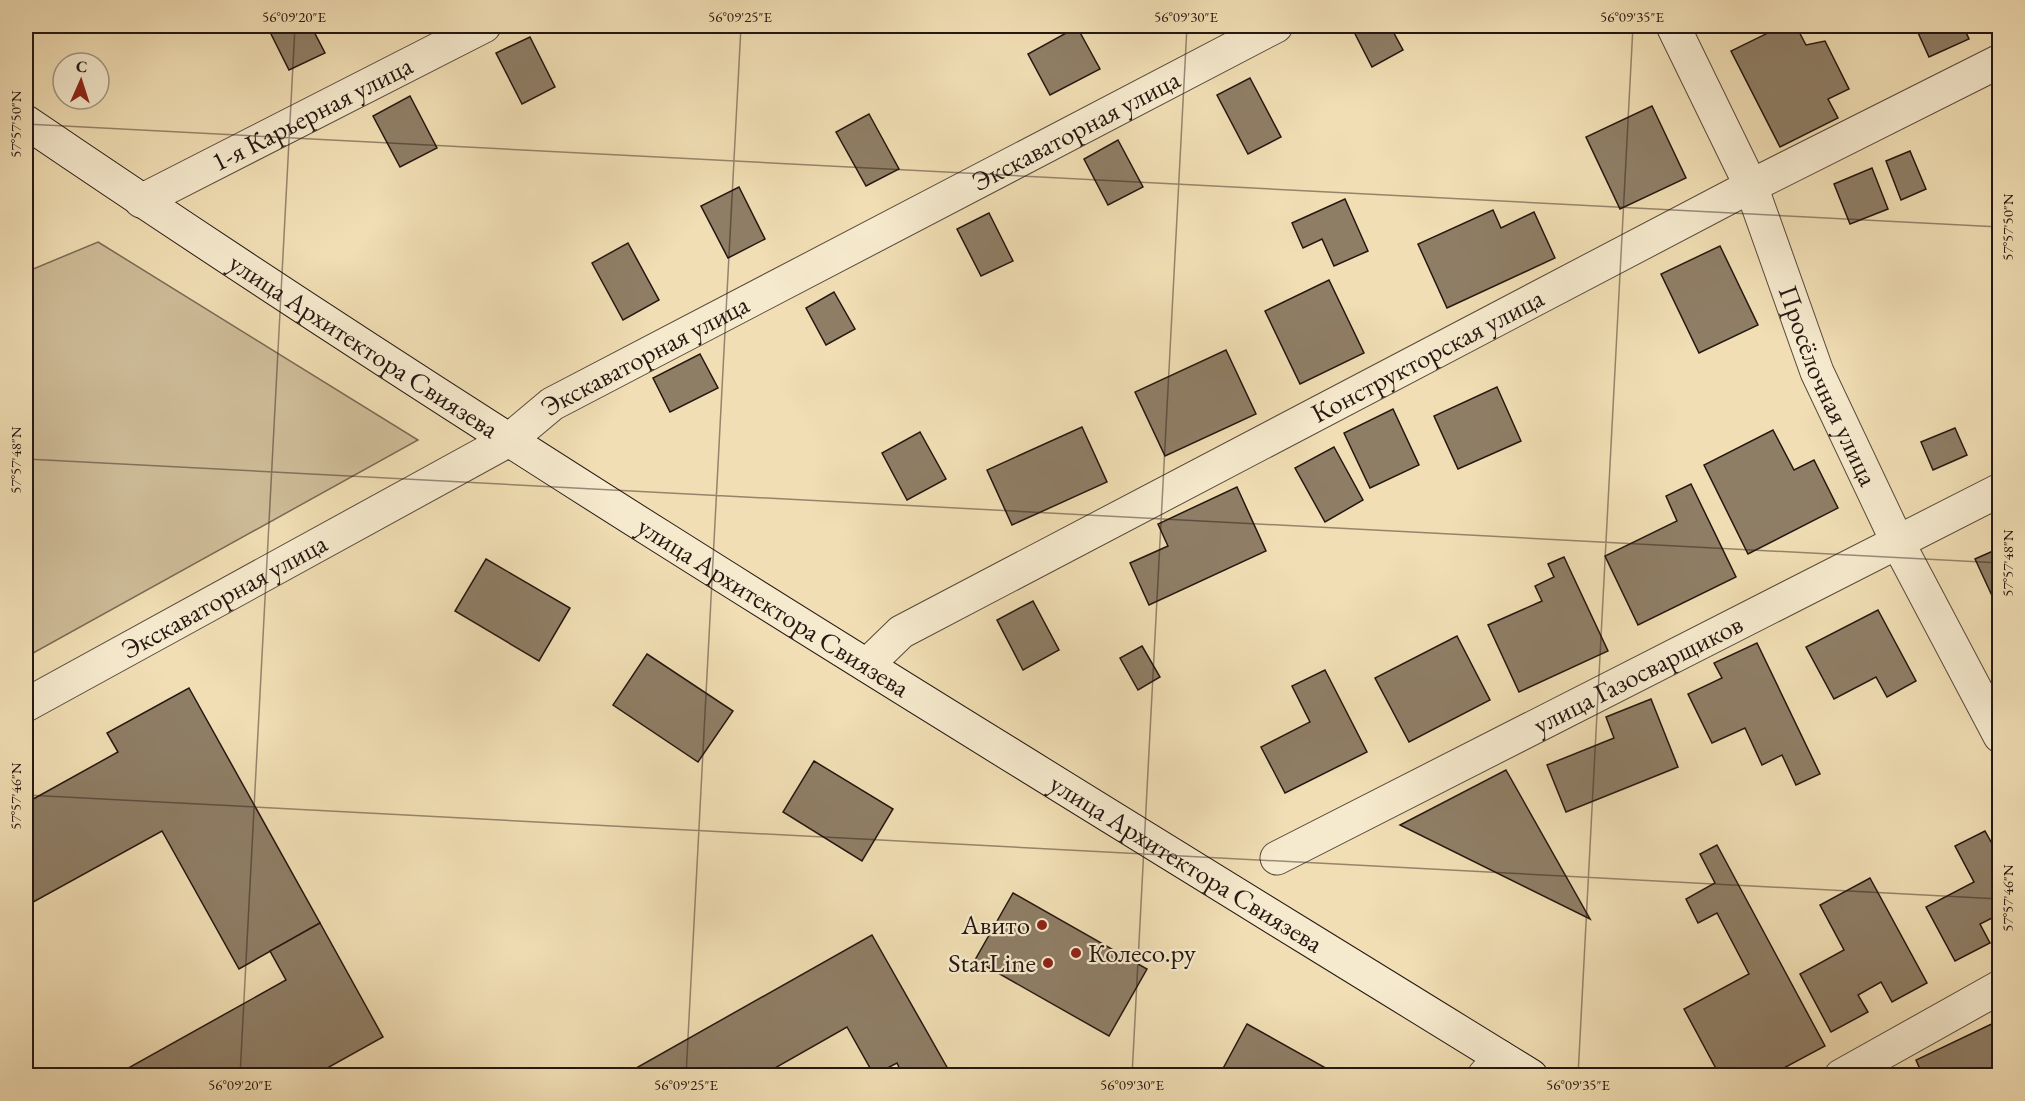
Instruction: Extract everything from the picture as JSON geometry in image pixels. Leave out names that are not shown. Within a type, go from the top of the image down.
[{"type":"street","name":"1-я Карьерная улица","points":[[141,201],[484,26]]},
{"type":"street","name":"Экскаваторная улица","points":[[26,705],[509,440],[552,405],[1276,26]]},
{"type":"street","name":"Просёлочная улица","points":[[1673,26],[1751,186],[1817,372],[1898,543],[2000,736]]},
{"type":"street","name":"Конструкторская улица","points":[[867,665],[902,632],[1751,186],[2000,61]]},
{"type":"street","name":"улица Архитектора Свиязева","points":[[26,122],[141,201],[509,440],[867,665],[1492,1066],[1531,1076]]},
{"type":"street","name":"улица Газосварщиков","points":[[1277,858],[2000,490]]},
{"type":"street","points":[[1841,1076],[2000,987]]},
{"type":"shaded area","points":[[98,242],[418,440],[26,657],[26,272]]},
{"type":"building","points":[[267,26],[311,26],[325,53],[289,70]]},
{"type":"building","points":[[1351,26],[1390,26],[1403,50],[1372,67]]},
{"type":"building","points":[[1782,26],[1796,26],[1806,45],[1825,41],[1849,89],[1828,99],[1838,118],[1780,147],[1731,51]]},
{"type":"building","points":[[1915,26],[1963,26],[1969,39],[1929,57]]},
{"type":"building","points":[[1077,27],[1100,69],[1050,95],[1028,54]]},
{"type":"building","points":[[530,37],[555,87],[522,104],[496,53]]},
{"type":"building","points":[[1250,78],[1281,137],[1248,154],[1217,95]]},
{"type":"building","points":[[410,96],[437,148],[400,167],[373,116]]},
{"type":"building","points":[[1652,106],[1686,178],[1620,209],[1586,137]]},
{"type":"building","points":[[869,114],[899,169],[866,186],[836,132]]},
{"type":"building","points":[[1118,140],[1143,187],[1108,205],[1084,159]]},
{"type":"building","points":[[1910,151],[1926,189],[1901,200],[1886,161]]},
{"type":"building","points":[[1872,168],[1888,209],[1850,224],[1834,184]]},
{"type":"building","points":[[739,187],[765,239],[728,258],[701,206]]},
{"type":"building","points":[[1345,199],[1368,251],[1334,266],[1322,239],[1303,248],[1292,223]]},
{"type":"building","points":[[1493,210],[1501,228],[1534,212],[1555,258],[1447,308],[1418,244]]},
{"type":"building","points":[[989,213],[1013,261],[981,276],[957,229]]},
{"type":"building","points":[[628,243],[659,300],[623,320],[592,263]]},
{"type":"building","points":[[1720,246],[1758,325],[1699,353],[1661,274]]},
{"type":"building","points":[[1329,280],[1364,353],[1300,384],[1265,311]]},
{"type":"building","points":[[834,292],[855,329],[826,345],[806,308]]},
{"type":"building","points":[[1226,350],[1256,414],[1165,456],[1135,392]]},
{"type":"building","points":[[700,354],[718,388],[670,412],[653,378]]},
{"type":"building","points":[[1497,387],[1521,441],[1458,469],[1434,416]]},
{"type":"building","points":[[1393,409],[1419,465],[1370,488],[1344,433]]},
{"type":"building","points":[[1082,427],[1107,482],[1012,525],[987,470]]},
{"type":"building","points":[[1955,428],[1967,455],[1933,470],[1921,442]]},
{"type":"building","points":[[1773,430],[1794,470],[1814,460],[1838,508],[1748,554],[1704,465]]},
{"type":"building","points":[[920,432],[946,479],[907,500],[882,453]]},
{"type":"building","points":[[1334,447],[1363,500],[1325,522],[1295,468]]},
{"type":"building","points":[[1691,484],[1736,577],[1638,625],[1605,556],[1677,521],[1666,496]]},
{"type":"building","points":[[1237,487],[1266,551],[1149,605],[1130,563],[1168,546],[1158,524]]},
{"type":"building","points":[[2000,548],[2000,613],[1975,559]]},
{"type":"building","points":[[1564,557],[1608,651],[1519,692],[1488,625],[1542,601],[1535,586],[1554,577],[1548,564]]},
{"type":"building","points":[[486,559],[570,608],[539,661],[455,611]]},
{"type":"building","points":[[1033,601],[1059,650],[1023,670],[997,620]]},
{"type":"building","points":[[1878,610],[1916,681],[1887,697],[1876,677],[1834,699],[1806,647]]},
{"type":"building","points":[[1457,636],[1490,700],[1409,742],[1375,678]]},
{"type":"building","points":[[1757,643],[1820,774],[1796,785],[1782,755],[1762,765],[1745,728],[1712,743],[1688,694],[1722,678],[1714,663]]},
{"type":"building","points":[[1142,646],[1160,677],[1138,690],[1120,658]]},
{"type":"building","points":[[647,654],[733,711],[698,762],[613,705]]},
{"type":"building","points":[[1325,670],[1367,752],[1285,793],[1261,747],[1310,722],[1292,686]]},
{"type":"building","points":[[189,688],[320,923],[239,969],[162,831],[26,906],[26,803],[118,752],[107,733]]},
{"type":"building","points":[[1651,699],[1678,767],[1566,812],[1547,765],[1614,738],[1606,717]]},
{"type":"building","points":[[814,761],[893,809],[862,861],[783,812]]},
{"type":"building","points":[[1506,770],[1590,919],[1400,825]]},
{"type":"building","points":[[1985,831],[2000,858],[2000,914],[1980,924],[1990,943],[1955,961],[1926,907],[1974,882],[1955,846]]},
{"type":"building","points":[[1717,845],[1825,1046],[1769,1076],[1720,1076],[1684,1009],[1749,974],[1717,913],[1698,923],[1686,899],[1715,883],[1700,854]]},
{"type":"building","points":[[1870,878],[1927,983],[1892,1002],[1881,982],[1858,995],[1868,1012],[1831,1032],[1800,974],[1844,950],[1820,905]]},
{"type":"building","points":[[1013,893],[1147,969],[1109,1036],[975,960]]},
{"type":"building","points":[[320,923],[383,1037],[313,1076],[114,1076],[286,980],[270,951]]},
{"type":"building","points":[[872,935],[948,1069],[937,1076],[903,1076],[897,1063],[874,1075],[847,1027],[761,1076],[622,1076]]},
{"type":"building","points":[[2000,1020],[2000,1076],[1923,1076],[1916,1060]]},
{"type":"building","points":[[1247,1024],[1340,1076],[1219,1076]]},
{"type":"place","name":"Авито","points":[[1042,925]]},
{"type":"place","name":"Колесо.ру","points":[[1076,953]]},
{"type":"place","name":"StarLine","points":[[1048,963]]}]
